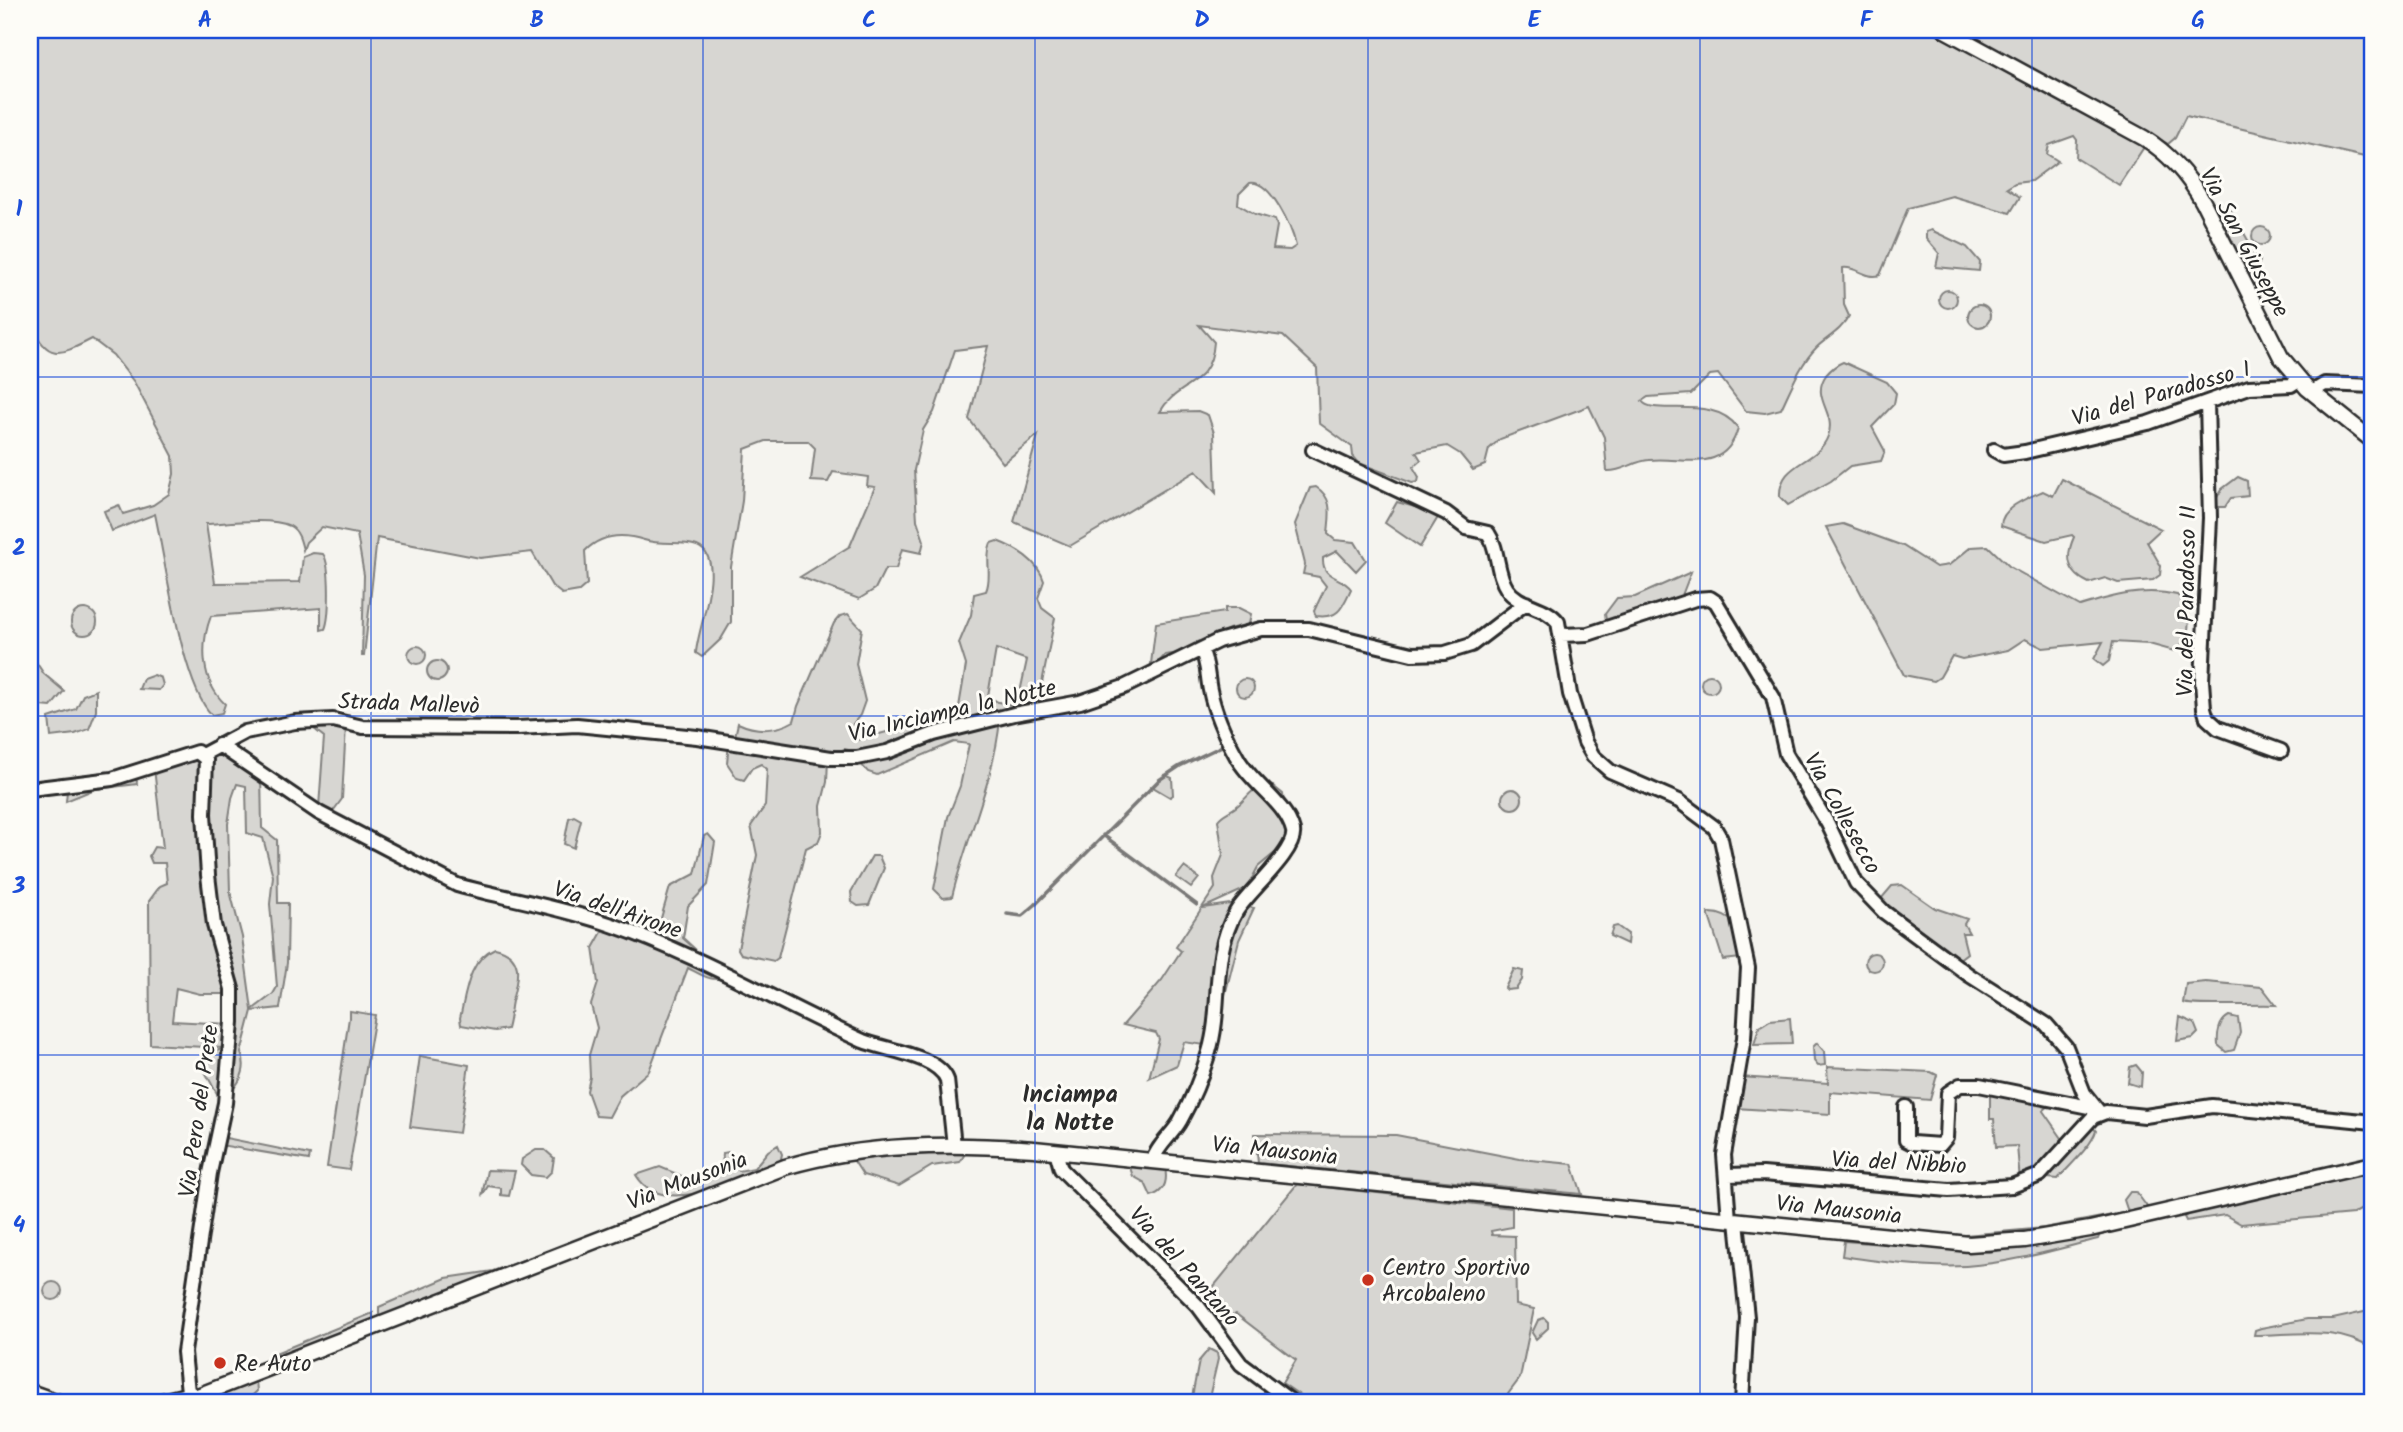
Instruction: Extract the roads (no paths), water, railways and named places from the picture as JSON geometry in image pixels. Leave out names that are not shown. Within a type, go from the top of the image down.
[{"type":"main road","name":"Via San Giuseppe","points":[[1945,30],[2132,131],[2169,157],[2196,189],[2273,344],[2299,380],[2373,441]]},
{"type":"main road","name":"Via Mausonia","points":[[188,1400],[785,1167],[864,1150],[954,1146],[1056,1151],[1944,1243],[2005,1243],[2045,1237],[2227,1200],[2373,1164]]},
{"type":"main road","points":[[30,1392],[51,1401]]},
{"type":"main road","points":[[159,1402],[188,1400]]},
{"type":"street","name":"Via del Paradosso I","points":[[1994,450],[2008,456],[2035,450],[2148,423],[2249,387],[2291,385],[2299,380]]},
{"type":"street","points":[[2312,392],[2325,384],[2373,386]]},
{"type":"street","name":"Via del Paradosso II","points":[[2207,403],[2210,518],[2202,681],[2204,708],[2207,718],[2218,728],[2281,751]]},
{"type":"street","points":[[1313,450],[1446,513],[1466,528],[1488,533],[1494,541],[1505,587],[1526,603],[1552,615],[1561,635],[1570,694],[1585,743],[1593,755],[1611,772],[1679,801],[1704,818],[1721,839],[1748,968],[1744,1038],[1724,1155],[1747,1309],[1742,1402]]},
{"type":"street","name":"Via Collesecco","points":[[1561,635],[1588,634],[1695,599],[1710,598],[1716,602],[1773,698],[1786,754],[1828,824],[1856,883],[1884,912],[1969,975],[2046,1024],[2070,1054],[2081,1088],[2097,1111]]},
{"type":"street","name":"Via Inciampa la Notte","points":[[618,729],[697,737],[831,758],[857,758],[887,752],[933,734],[1014,714],[1080,702],[1124,688],[1217,640],[1261,629],[1309,629],[1412,654],[1445,653],[1471,645],[1526,603]]},
{"type":"street","points":[[1153,1160],[1182,1118],[1209,1050],[1219,962],[1228,927],[1240,906],[1293,841],[1293,831],[1287,820],[1240,763],[1229,742],[1215,710],[1207,665],[1201,649]]},
{"type":"street","name":"Strada Mallevò","points":[[204,754],[245,732],[295,722],[333,720],[363,727],[517,728],[577,725],[618,729]]},
{"type":"street","name":"Via dell'Airone","points":[[219,745],[319,813],[435,876],[457,885],[612,925],[711,965],[770,998],[867,1042],[939,1067],[947,1080],[954,1146]]},
{"type":"street","points":[[30,789],[113,779],[193,753],[204,754]]},
{"type":"street","name":"Via Pero del Prete","points":[[188,1400],[184,1352],[211,1173],[225,1103],[232,1022],[232,989],[214,925],[208,875],[204,814],[207,767],[204,754]]},
{"type":"street","points":[[1906,1107],[1906,1140],[1940,1145],[1946,1138],[1948,1093],[1960,1086],[1979,1085],[2097,1111],[2145,1116],[2212,1106],[2373,1122]]},
{"type":"street","name":"Via del Nibbio","points":[[1728,1175],[1763,1174],[1949,1190],[2021,1184],[2040,1175],[2097,1111]]},
{"type":"street","name":"Via del Pantano","points":[[1056,1151],[1061,1169],[1198,1306],[1241,1364],[1292,1402]]},
{"type":"waterway","points":[[1007,914],[1022,916],[1035,905],[1159,780],[1180,766],[1222,746]]},
{"type":"waterway","points":[[1103,835],[1197,905]]},
{"type":"place","name":"Centro Sportivo Arcobaleno","points":[[1368,1280]]},
{"type":"place","name":"Re Auto","points":[[220,1363]]},
{"type":"district","name":"Inciampa la Notte","points":[[1070,1108]]}]
